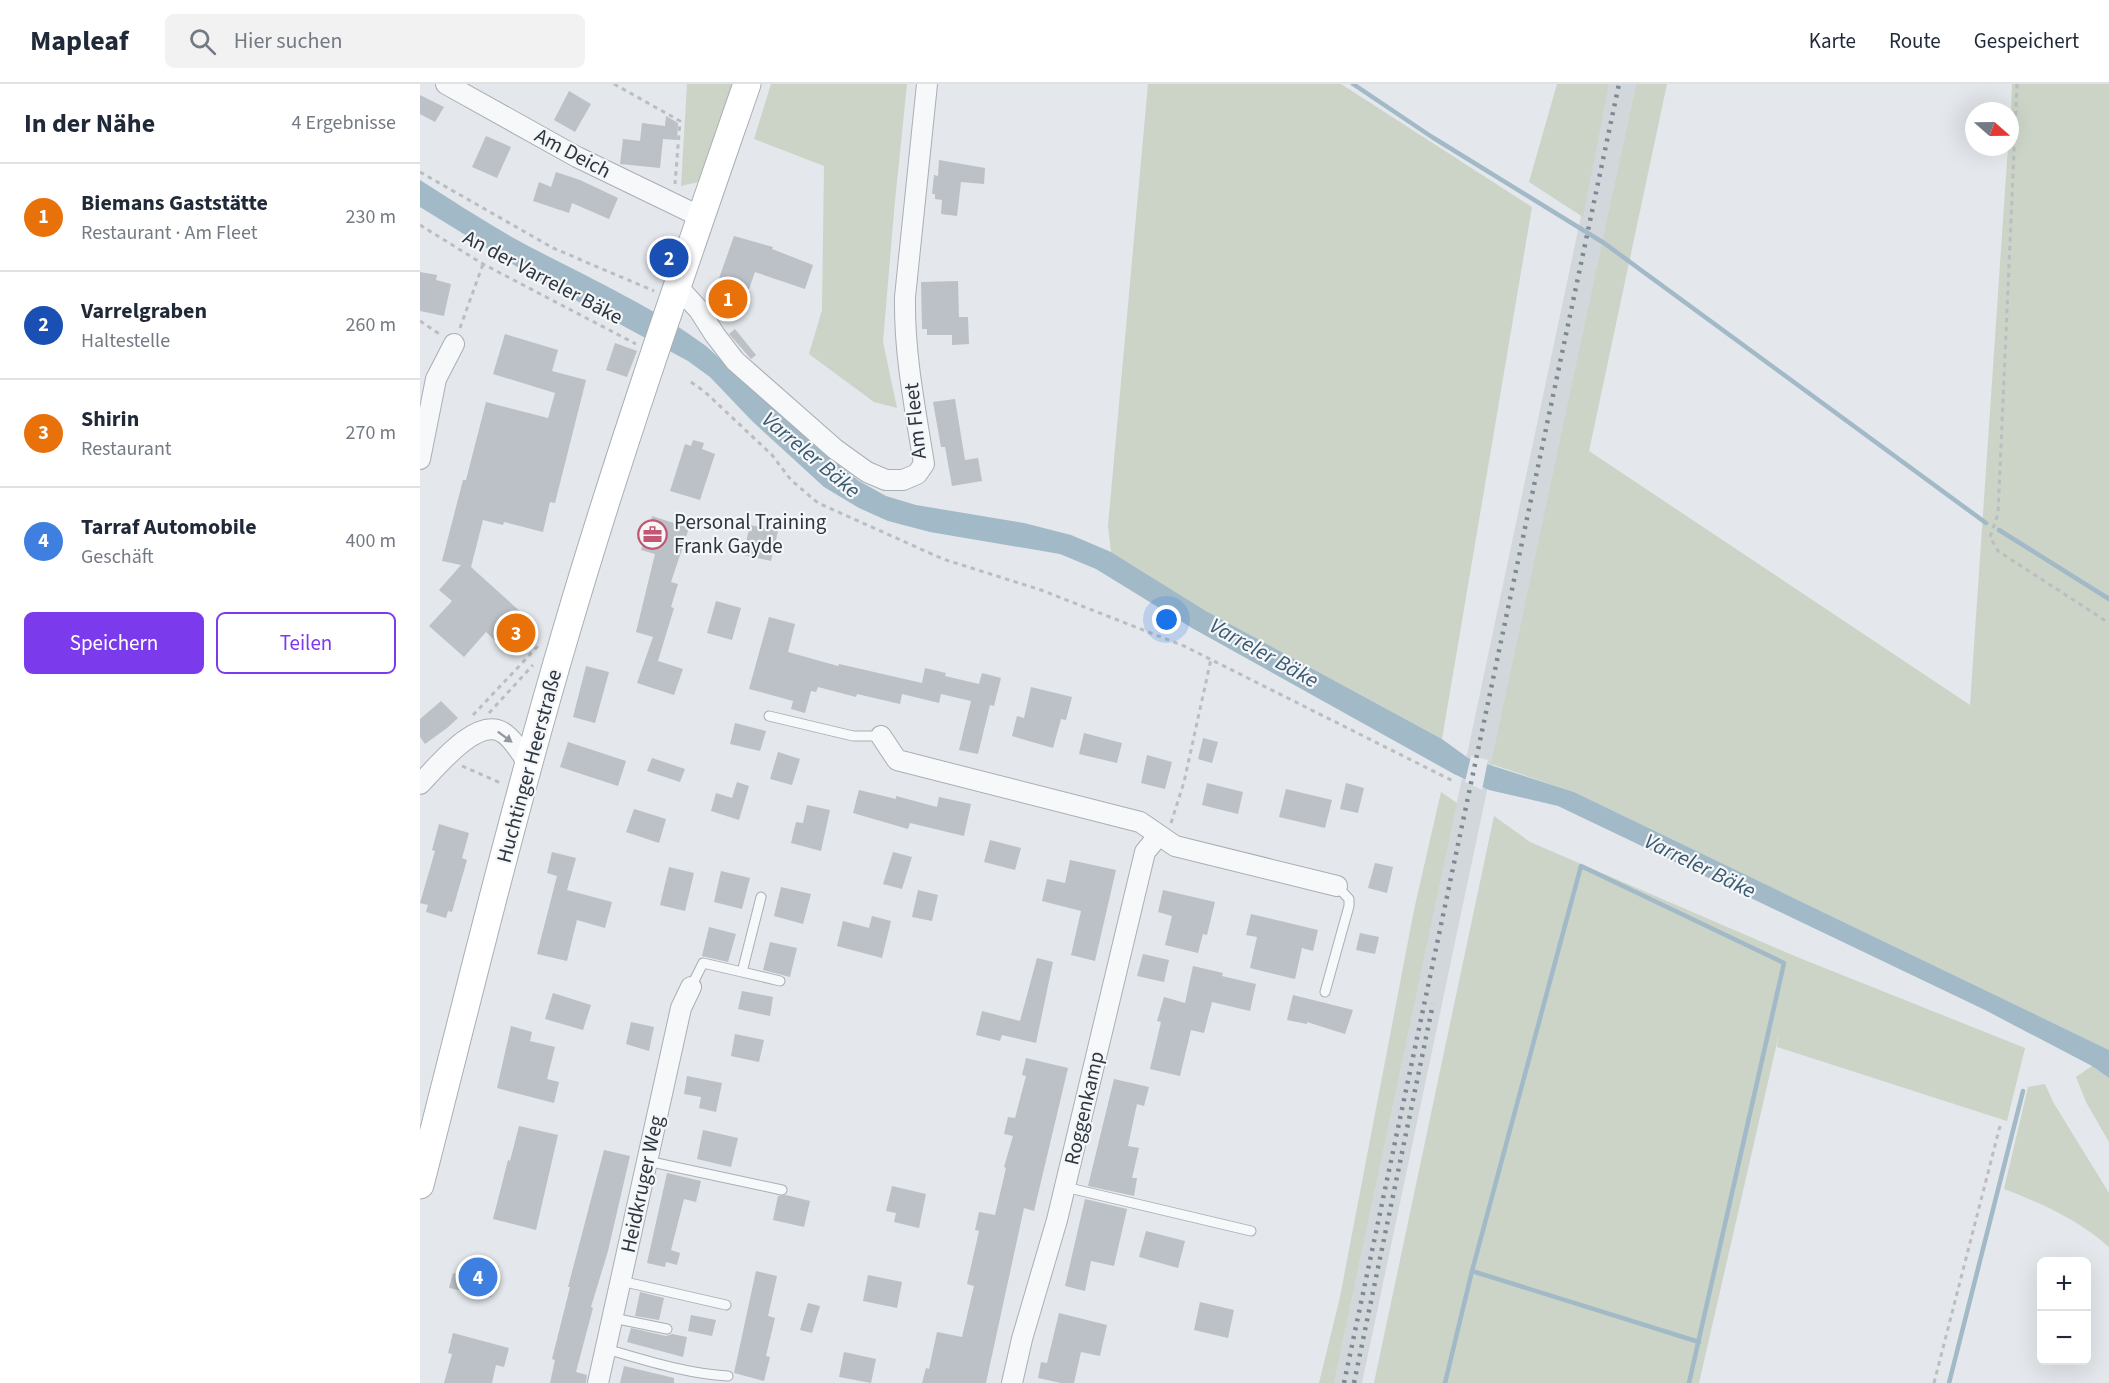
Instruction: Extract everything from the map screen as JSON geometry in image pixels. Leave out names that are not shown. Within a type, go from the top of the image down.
[{"type":"main road","name":"Huchtinger Heerstraße","points":[[420,1185],[521,792],[566,631],[655,349],[747,84]]},
{"type":"street","name":"Am Deich","points":[[446,84],[577,156],[701,217]]},
{"type":"street","name":"Am Fleet","points":[[672,301],[699,310],[735,361],[835,449],[867,472],[886,480],[903,480],[917,474],[924,464],[904,330],[904,297],[927,84]]},
{"type":"street","points":[[420,459],[436,379],[454,344]]},
{"type":"street","points":[[420,784],[446,759],[471,725],[502,732],[516,746],[529,765]]},
{"type":"street","points":[[881,736],[897,760],[1140,822],[1175,846],[1337,886]]},
{"type":"street","name":"Roggenkamp","points":[[1012,1383],[1022,1339],[1057,1220],[1145,852],[1159,835]]},
{"type":"street","name":"Heidkruger Weg","points":[[598,1383],[681,1008],[691,987]]},
{"type":"lane","points":[[769,716],[853,736],[881,736]]},
{"type":"lane","points":[[1325,992],[1350,898],[1337,886]]},
{"type":"lane","points":[[742,972],[761,897]]},
{"type":"lane","points":[[691,987],[703,963],[780,981]]},
{"type":"lane","points":[[647,1161],[782,1190]]},
{"type":"lane","points":[[1065,1187],[1251,1231]]},
{"type":"lane","points":[[621,1281],[726,1305]]},
{"type":"lane","points":[[613,1318],[667,1329]]},
{"type":"lane","points":[[606,1349],[677,1367],[728,1376]]},
{"type":"path","points":[[615,84],[680,120],[673,203]]},
{"type":"path","points":[[2017,84],[1998,514],[1990,537],[1998,551],[2109,623]]},
{"type":"path","points":[[420,172],[553,248],[672,301]]},
{"type":"path","name":"An der Varreler Bäke","points":[[420,225],[483,264],[655,349]]},
{"type":"path","points":[[420,321],[454,344],[483,264]]},
{"type":"path","points":[[691,382],[705,392],[772,455],[791,480],[818,503],[943,559],[1041,590],[1184,646],[1455,782]]},
{"type":"path","points":[[471,725],[544,640],[566,631]]},
{"type":"path","points":[[1159,835],[1173,822],[1211,659]]},
{"type":"path","points":[[471,725],[537,661]]},
{"type":"path","points":[[446,759],[521,792]]},
{"type":"path","points":[[1934,1383],[2001,1126]]},
{"type":"shaded area","points":[[1609,84],[1636,84],[1362,1383],[1334,1383]]},
{"type":"green space","points":[[687,84],[733,84],[698,182],[681,186]]},
{"type":"green space","points":[[771,84],[907,84],[883,342],[897,408],[874,402],[809,354],[822,310],[824,166],[754,139]]},
{"type":"green space","points":[[1148,84],[1341,84],[1532,207],[1442,739],[1206,611],[1111,552],[1108,526]]},
{"type":"green space","points":[[1557,84],[1609,84],[1583,217],[1529,182]]},
{"type":"green space","points":[[1636,84],[1667,84],[1589,451],[1970,705],[2007,156],[2019,156],[2019,102],[2011,102],[2012,84],[2109,84],[2109,1050],[1574,792],[1491,764]]},
{"type":"green space","points":[[1441,792],[1457,803],[1334,1383],[1319,1383],[1340,1297],[1414,910]]},
{"type":"green space","points":[[1494,816],[1530,842],[1797,957],[2025,1048],[2007,1121],[1777,1047],[1779,1034],[1699,1383],[1374,1383]]},
{"type":"green space","points":[[2092,1066],[2109,1078],[2109,1142],[2086,1102],[2076,1077]]},
{"type":"green space","points":[[2045,1084],[2053,1102],[2109,1193],[2109,1247],[2059,1213],[2004,1189],[2028,1087]]},
{"type":"water","name":"Varreler Bäke","points":[[420,180],[510,236],[634,301],[683,330],[706,346],[822,452],[859,481],[886,496],[916,505],[1024,523],[1071,535],[1111,552],[1206,611],[1442,739],[1468,758],[1574,792],[2109,1050],[2109,1078],[2092,1066],[1985,1010],[1558,806],[1489,790],[1454,774],[1192,628],[1096,569],[1060,554],[930,532],[888,521],[859,508],[824,487],[752,421],[710,377],[688,361],[540,281],[420,207]]},
{"type":"pier","points":[[1471,756],[1488,760],[1482,790],[1465,782]]},
{"type":"building","points":[[569,91],[591,104],[575,132],[554,120]]},
{"type":"building","points":[[420,95],[444,107],[435,122],[420,114]]},
{"type":"building","points":[[666,116],[678,123],[677,140],[663,139],[660,168],[620,164],[623,139],[640,141],[642,123],[665,126]]},
{"type":"building","points":[[486,136],[511,147],[497,178],[472,167]]},
{"type":"building","points":[[939,160],[985,168],[984,184],[961,182],[957,216],[941,214],[942,200],[935,199],[935,194],[932,194],[934,175],[938,176]]},
{"type":"building","points":[[556,172],[580,180],[618,198],[609,219],[572,203],[569,213],[533,201],[539,182],[551,187]]},
{"type":"building","points":[[734,236],[773,247],[772,249],[813,265],[805,289],[755,272],[742,309],[712,298]]},
{"type":"building","points":[[420,272],[437,275],[436,280],[451,284],[444,316],[420,311]]},
{"type":"building","points":[[958,281],[959,317],[968,317],[969,344],[952,345],[952,335],[927,335],[927,329],[922,329],[921,282]]},
{"type":"building","points":[[735,329],[756,355],[751,359],[729,334]]},
{"type":"building","points":[[505,334],[558,350],[552,371],[586,380],[555,503],[550,502],[543,532],[504,522],[503,525],[483,520],[471,567],[534,624],[508,653],[486,632],[464,657],[429,626],[452,601],[439,590],[461,565],[442,561],[486,402],[548,418],[555,393],[493,374]]},
{"type":"building","points":[[615,343],[637,351],[627,377],[606,370]]},
{"type":"building","points":[[955,399],[965,460],[978,458],[982,481],[952,486],[945,447],[941,447],[933,402]]},
{"type":"building","points":[[693,440],[704,443],[702,449],[715,454],[700,500],[670,491],[685,444],[691,446]]},
{"type":"building","points":[[652,516],[689,528],[671,582],[678,584],[671,607],[674,608],[658,661],[683,669],[674,695],[637,683],[653,637],[636,632],[655,554],[641,550]]},
{"type":"building","points":[[750,525],[778,531],[771,561],[743,555]]},
{"type":"building","points":[[716,601],[741,608],[732,640],[707,633]]},
{"type":"building","points":[[769,617],[795,624],[788,652],[838,666],[839,664],[922,683],[925,668],[946,673],[945,676],[979,684],[982,673],[1001,678],[994,706],[990,705],[978,754],[959,750],[971,701],[941,694],[939,703],[902,694],[900,704],[857,694],[856,697],[818,687],[816,692],[811,691],[805,713],[791,709],[793,701],[749,689]]},
{"type":"building","points":[[586,666],[609,672],[595,723],[573,717]]},
{"type":"building","points":[[1031,687],[1072,697],[1066,720],[1061,719],[1053,748],[1012,736],[1017,716],[1024,718]]},
{"type":"building","points":[[441,701],[458,718],[425,744],[420,737],[420,719]]},
{"type":"building","points":[[735,723],[766,731],[760,751],[730,744]]},
{"type":"building","points":[[1084,733],[1122,743],[1117,763],[1079,754]]},
{"type":"building","points":[[1203,738],[1218,742],[1212,763],[1198,759]]},
{"type":"building","points":[[568,742],[626,761],[618,786],[560,767]]},
{"type":"building","points":[[778,752],[800,759],[792,785],[770,779]]},
{"type":"building","points":[[1147,755],[1172,762],[1165,789],[1141,783]]},
{"type":"building","points":[[652,758],[685,769],[680,782],[647,771]]},
{"type":"building","points":[[737,782],[749,786],[739,820],[711,811],[716,793],[732,798]]},
{"type":"building","points":[[1207,783],[1243,792],[1238,814],[1202,805]]},
{"type":"building","points":[[1346,783],[1364,788],[1358,813],[1340,809]]},
{"type":"building","points":[[1286,789],[1332,800],[1325,828],[1279,817]]},
{"type":"building","points":[[859,790],[896,799],[896,796],[937,807],[939,797],[971,804],[964,836],[910,823],[908,829],[853,813]]},
{"type":"building","points":[[807,805],[830,810],[821,851],[791,843],[796,822],[803,823]]},
{"type":"building","points":[[634,809],[666,819],[659,843],[626,832]]},
{"type":"building","points":[[439,824],[469,833],[462,858],[467,860],[452,912],[448,911],[446,918],[426,912],[428,905],[420,903],[435,851],[432,850]]},
{"type":"building","points":[[990,840],[1021,848],[1015,870],[984,862]]},
{"type":"building","points":[[552,852],[576,858],[567,890],[612,902],[605,928],[577,920],[567,961],[537,954],[557,876],[547,873]]},
{"type":"building","points":[[893,852],[912,857],[902,889],[883,884]]},
{"type":"building","points":[[1070,860],[1116,870],[1095,961],[1071,955],[1081,911],[1042,901],[1047,879],[1065,883]]},
{"type":"building","points":[[1375,863],[1393,867],[1387,893],[1368,888]]},
{"type":"building","points":[[669,867],[694,873],[685,911],[660,905]]},
{"type":"building","points":[[721,871],[750,878],[742,909],[714,902]]},
{"type":"building","points":[[781,887],[811,894],[803,924],[774,916]]},
{"type":"building","points":[[918,890],[938,895],[932,921],[912,917]]},
{"type":"building","points":[[1163,890],[1215,902],[1207,935],[1203,934],[1198,953],[1165,945],[1172,916],[1158,912]]},
{"type":"building","points":[[1251,914],[1318,930],[1313,951],[1302,948],[1295,979],[1250,968],[1257,937],[1246,935]]},
{"type":"building","points":[[872,916],[891,921],[882,958],[837,946],[843,921],[869,928]]},
{"type":"building","points":[[709,927],[736,934],[728,962],[702,956]]},
{"type":"building","points":[[1360,933],[1379,937],[1375,954],[1356,950]]},
{"type":"building","points":[[770,942],[797,948],[790,977],[763,970]]},
{"type":"building","points":[[1143,954],[1169,960],[1164,982],[1137,976]]},
{"type":"building","points":[[1037,958],[1053,962],[1036,1043],[1002,1035],[1000,1041],[976,1035],[982,1011],[1020,1021]]},
{"type":"building","points":[[1193,966],[1256,984],[1250,1011],[1212,1002],[1204,1033],[1191,1030],[1180,1076],[1150,1069],[1161,1022],[1157,1021],[1164,997],[1185,1003]]},
{"type":"building","points":[[742,991],[773,997],[770,1016],[738,1009]]},
{"type":"building","points":[[553,993],[591,1005],[583,1030],[545,1019]]},
{"type":"building","points":[[1293,995],[1353,1010],[1345,1034],[1307,1022],[1307,1024],[1287,1020]]},
{"type":"building","points":[[631,1022],[654,1027],[649,1051],[626,1044]]},
{"type":"building","points":[[511,1026],[532,1032],[530,1041],[555,1047],[547,1079],[559,1082],[554,1103],[497,1088]]},
{"type":"building","points":[[735,1034],[764,1040],[759,1062],[731,1056]]},
{"type":"building","points":[[1026,1058],[1068,1068],[1034,1211],[1024,1208],[986,1383],[922,1383],[926,1368],[929,1369],[937,1332],[962,1337],[974,1286],[967,1284],[979,1231],[975,1230],[979,1212],[995,1215],[1006,1168],[1004,1167],[1013,1136],[1004,1134],[1008,1117],[1015,1118],[1026,1076],[1022,1075]]},
{"type":"building","points":[[687,1076],[722,1083],[716,1112],[699,1108],[701,1097],[684,1094]]},
{"type":"building","points":[[1114,1079],[1149,1087],[1144,1106],[1137,1104],[1128,1146],[1139,1148],[1132,1178],[1137,1178],[1134,1196],[1088,1186]]},
{"type":"building","points":[[519,1126],[558,1135],[536,1230],[493,1219]]},
{"type":"building","points":[[703,1130],[738,1138],[731,1167],[697,1159]]},
{"type":"building","points":[[604,1150],[630,1156],[576,1372],[587,1375],[586,1383],[550,1383],[555,1360],[552,1359],[570,1287],[568,1287]]},
{"type":"building","points":[[667,1173],[701,1181],[696,1202],[684,1199],[671,1250],[680,1253],[677,1265],[666,1262],[665,1267],[647,1263]]},
{"type":"building","points":[[892,1186],[926,1194],[919,1228],[894,1222],[896,1213],[886,1211]]},
{"type":"building","points":[[786,1195],[810,1201],[804,1227],[773,1220],[778,1196]]},
{"type":"building","points":[[1085,1199],[1127,1209],[1114,1266],[1091,1261],[1085,1291],[1065,1286]]},
{"type":"building","points":[[1146,1231],[1185,1241],[1178,1268],[1139,1257]]},
{"type":"building","points":[[479,1260],[499,1266],[491,1297],[449,1288],[453,1273],[474,1278]]},
{"type":"building","points":[[756,1271],[777,1276],[768,1316],[775,1318],[766,1356],[770,1357],[764,1381],[734,1373]]},
{"type":"building","points":[[868,1275],[902,1282],[897,1308],[863,1301]]},
{"type":"building","points":[[640,1292],[664,1298],[659,1320],[635,1316]]},
{"type":"building","points":[[1200,1302],[1234,1310],[1228,1338],[1194,1330]]},
{"type":"building","points":[[808,1303],[820,1306],[812,1333],[800,1330]]},
{"type":"building","points":[[1059,1313],[1107,1325],[1100,1356],[1081,1352],[1074,1383],[1038,1378],[1041,1362],[1047,1363]]},
{"type":"building","points":[[691,1315],[716,1320],[712,1336],[688,1331]]},
{"type":"building","points":[[631,1328],[666,1336],[672,1334],[687,1337],[683,1357],[627,1342]]},
{"type":"building","points":[[453,1333],[509,1348],[504,1367],[496,1365],[492,1383],[444,1383],[452,1354],[448,1353]]},
{"type":"building","points":[[844,1352],[876,1359],[871,1383],[839,1377]]},
{"type":"building","points":[[624,1366],[674,1378],[674,1383],[620,1383]]},
{"type":"waterway","points":[[1353,84],[1432,137],[1604,243],[1986,523]]},
{"type":"waterway","points":[[1999,530],[2109,599]]},
{"type":"waterway","points":[[1445,1383],[1472,1271],[1581,866],[1784,963],[1689,1383]]},
{"type":"waterway","points":[[1949,1383],[2023,1091]]},
{"type":"waterway","points":[[1472,1271],[1699,1342]]},
{"type":"railway","points":[[1344,1383],[1619,84]]},
{"type":"railway","points":[[1354,1383],[1433,1004]]},
{"type":"place","name":"Varrelgraben","points":[[669,258]]},
{"type":"place","name":"Biemans Gaststätte","points":[[728,299]]},
{"type":"place","name":"Personal Training Frank Gayde","points":[[653,534]]},
{"type":"place","name":"Shirin","points":[[516,633]]},
{"type":"place","name":"Tarraf Automobile","points":[[478,1277]]}]
